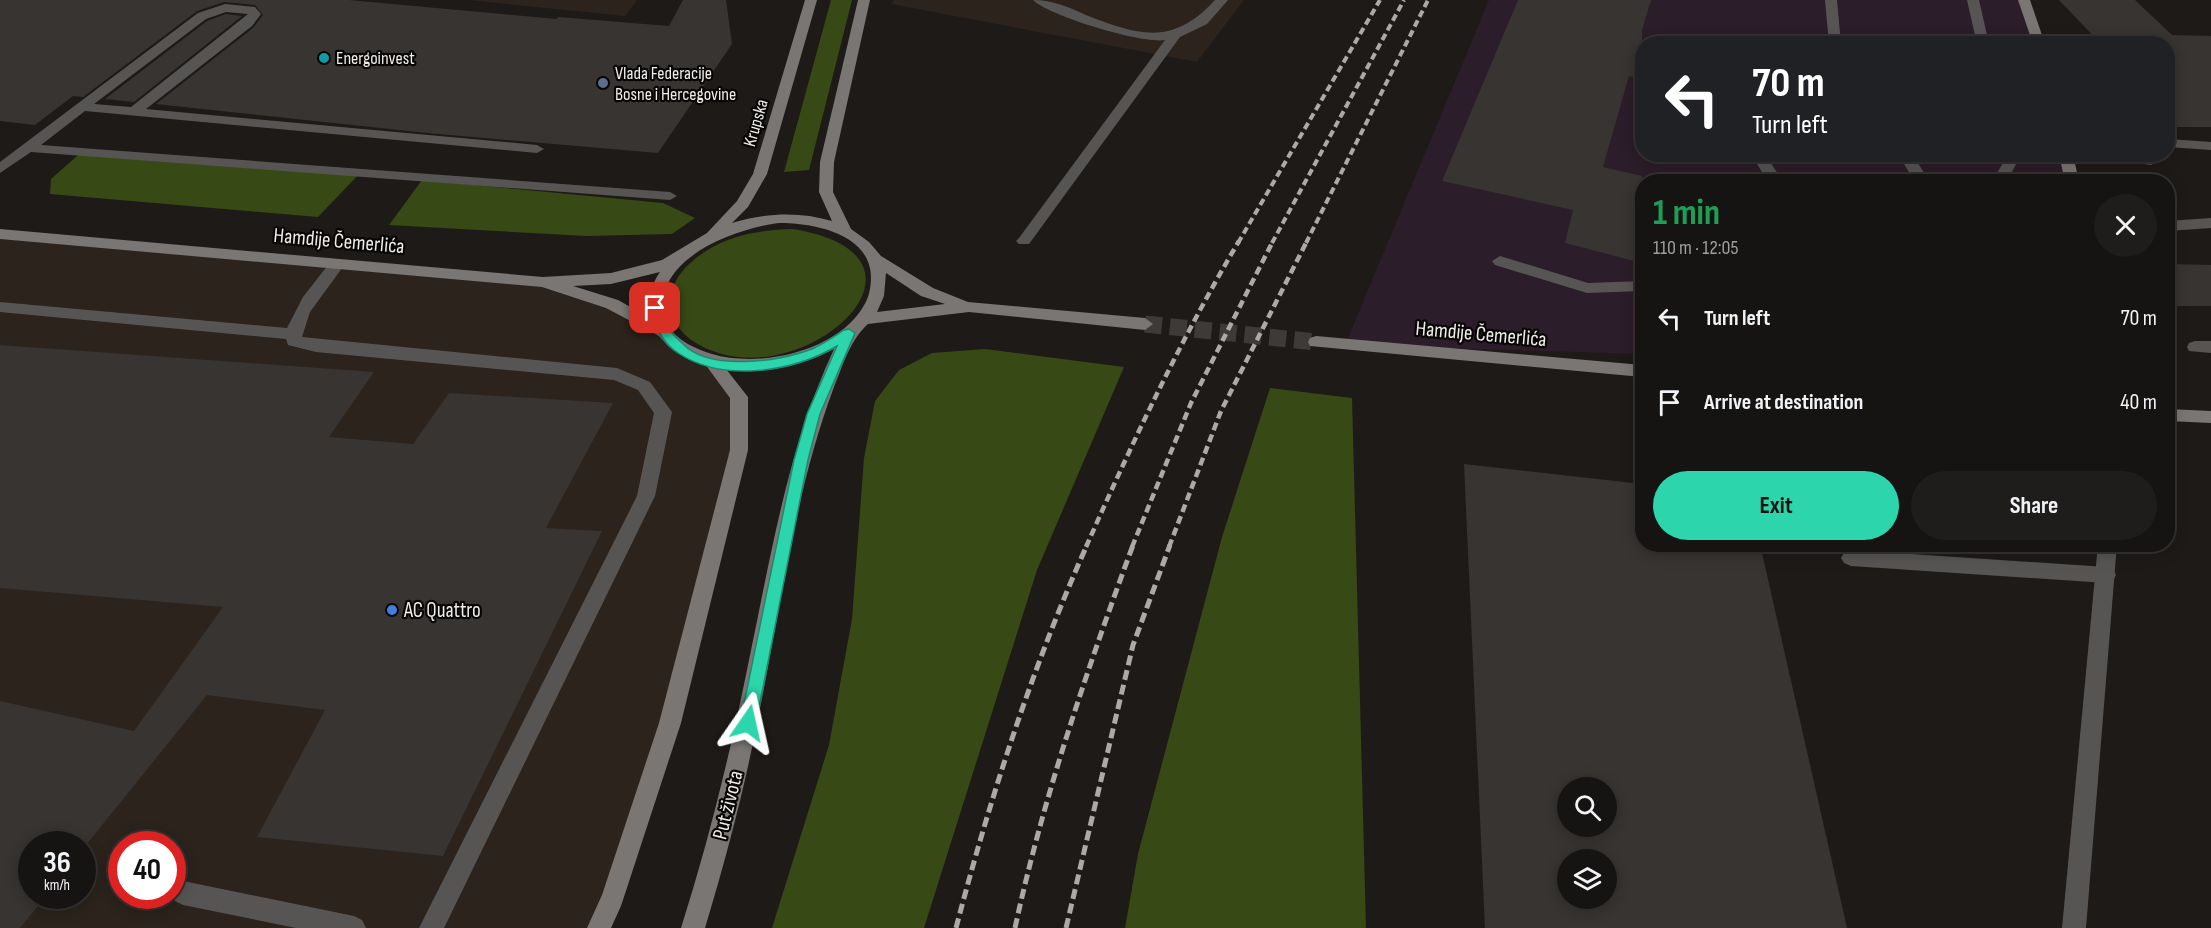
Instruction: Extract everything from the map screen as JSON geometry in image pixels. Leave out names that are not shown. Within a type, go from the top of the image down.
[{"type":"main road","name":"Krupska","points":[[707,239],[743,204],[760,174],[811,0]]},
{"type":"main road","points":[[844,231],[826,192],[826,162],[864,0]]},
{"type":"main road","points":[[2024,0],[2036,36]]},
{"type":"main road","points":[[543,282],[620,277],[679,258],[707,239],[741,225],[777,219],[813,221],[844,231],[867,246],[876,260],[927,292],[969,307],[1145,324]]},
{"type":"main road","name":"Hamdije Čemerlića","points":[[0,234],[543,282],[612,304],[664,332]]},
{"type":"main road","points":[[679,258],[660,282],[655,308],[664,332],[682,350],[712,362],[746,366],[783,363],[819,351],[855,326],[869,312],[879,289],[876,260]]},
{"type":"main road","points":[[855,326],[969,307]]},
{"type":"main road","name":"Put života","points":[[693,928],[712,871],[748,723],[801,460],[814,414],[855,326]]},
{"type":"main road","name":"Hamdije Čemerlića","points":[[1316,342],[1635,370]]},
{"type":"main road","points":[[599,928],[613,898],[670,723],[739,450],[739,397],[712,362]]},
{"type":"main road","points":[[2175,416],[2211,417]]},
{"type":"street","points":[[1039,0],[1131,34],[1153,39],[1174,36],[1194,29],[1209,18],[1222,0]]},
{"type":"street","points":[[1831,0],[1833,36]]},
{"type":"street","points":[[1973,0],[1981,36]]},
{"type":"street","points":[[0,169],[202,16],[225,8],[251,10],[255,14],[248,23],[135,111]]},
{"type":"street","points":[[1024,241],[1174,36]]},
{"type":"street","points":[[84,107],[537,149]]},
{"type":"street","points":[[2175,143],[2211,146]]},
{"type":"street","points":[[28,148],[670,196]]},
{"type":"street","points":[[2175,226],[2211,223]]},
{"type":"street","points":[[1500,261],[1587,288],[1635,286]]},
{"type":"street","points":[[337,264],[298,317],[292,334],[294,341],[316,346],[617,374],[644,386],[663,412],[646,496],[431,928]]},
{"type":"street","points":[[0,307],[292,334]]},
{"type":"street","points":[[2074,928],[2107,552]]},
{"type":"street","points":[[1851,558],[2106,574]]},
{"type":"street","points":[[186,893],[354,928]]},
{"type":"shaded area","points":[[467,0],[637,0],[625,16]]},
{"type":"shaded area","points":[[894,0],[1244,0],[1197,62],[891,4]]},
{"type":"shaded area","points":[[1489,0],[2024,0],[2035,36],[1635,36],[1635,162],[2064,162],[2066,174],[1635,174],[1635,354],[1345,345]]},
{"type":"shaded area","points":[[0,234],[544,287],[611,304],[710,362],[737,397],[737,450],[668,722],[598,928],[0,928]]},
{"type":"green space","points":[[831,0],[852,0],[809,170],[784,172]]},
{"type":"green space","points":[[85,149],[361,172],[318,217],[50,194],[51,179]]},
{"type":"green space","points":[[422,180],[663,203],[695,218],[672,234],[586,236],[389,225]]},
{"type":"green space","points":[[793,229],[839,243],[862,263],[865,287],[853,311],[829,333],[796,350],[760,357],[722,354],[686,336],[676,323],[670,309],[671,294],[677,279],[688,265],[716,245],[737,237],[770,230]]},
{"type":"green space","points":[[985,349],[1124,367],[1037,570],[924,928],[772,928],[829,745],[852,619],[864,458],[875,401],[899,370],[932,353]]},
{"type":"green space","points":[[1270,388],[1352,398],[1366,928],[1125,928],[1138,854],[1222,537]]},
{"type":"building","points":[[0,0],[349,0],[556,19],[559,17],[669,26],[683,0],[726,0],[732,44],[658,153],[427,133],[156,104],[253,28],[263,15],[255,5],[224,2],[197,11],[83,97],[73,96],[35,125],[0,121]]},
{"type":"building","points":[[1518,0],[1651,0],[1642,36],[1635,36],[1635,77],[1629,76],[1603,167],[1635,174],[1635,261],[1565,243],[1573,210],[1442,181]]},
{"type":"building","points":[[2059,0],[2135,0],[2172,35],[2211,36],[2211,127],[2175,127],[2175,36],[2093,36]]},
{"type":"building","points":[[226,14],[242,16],[134,102],[105,99],[207,21]]},
{"type":"building","points":[[2175,264],[2211,265],[2211,306],[2175,306]]},
{"type":"building","points":[[0,345],[374,372],[329,437],[413,444],[449,393],[613,403],[546,528],[602,531],[443,856],[257,837],[325,710],[207,695],[96,833],[18,831],[18,909],[35,909],[20,928],[0,928],[0,701],[134,731],[223,607],[0,588]]},
{"type":"building","points":[[1464,464],[1635,483],[1635,552],[1762,552],[1847,928],[1485,928]]},
{"type":"tunnel","points":[[1145,324],[1316,342]]},
{"type":"railway","points":[[1238,243],[1380,0]]},
{"type":"railway","points":[[1272,243],[1404,0]]},
{"type":"railway","points":[[1306,243],[1428,0]]},
{"type":"railway","points":[[1086,547],[1158,392],[1239,241]]},
{"type":"railway","points":[[1132,547],[1191,403],[1273,241]]},
{"type":"railway","points":[[1169,547],[1221,411],[1307,241]]},
{"type":"railway","points":[[956,928],[983,831],[1030,686],[1087,545]]},
{"type":"railway","points":[[1015,928],[1026,879],[1067,735],[1133,545]]},
{"type":"railway","points":[[1066,928],[1133,645],[1170,545]]},
{"type":"place","name":"Energoinvest","points":[[324,58]]},
{"type":"place","name":"Vlada Federacije Bosne i Hercegovine","points":[[603,83]]},
{"type":"place","name":"AC Quattro","points":[[392,610]]},
{"type":"route","points":[[655,308],[664,332],[682,350],[710,362],[746,366],[783,363],[819,351],[849,333],[833,364],[814,414],[801,460],[748,723]]}]
